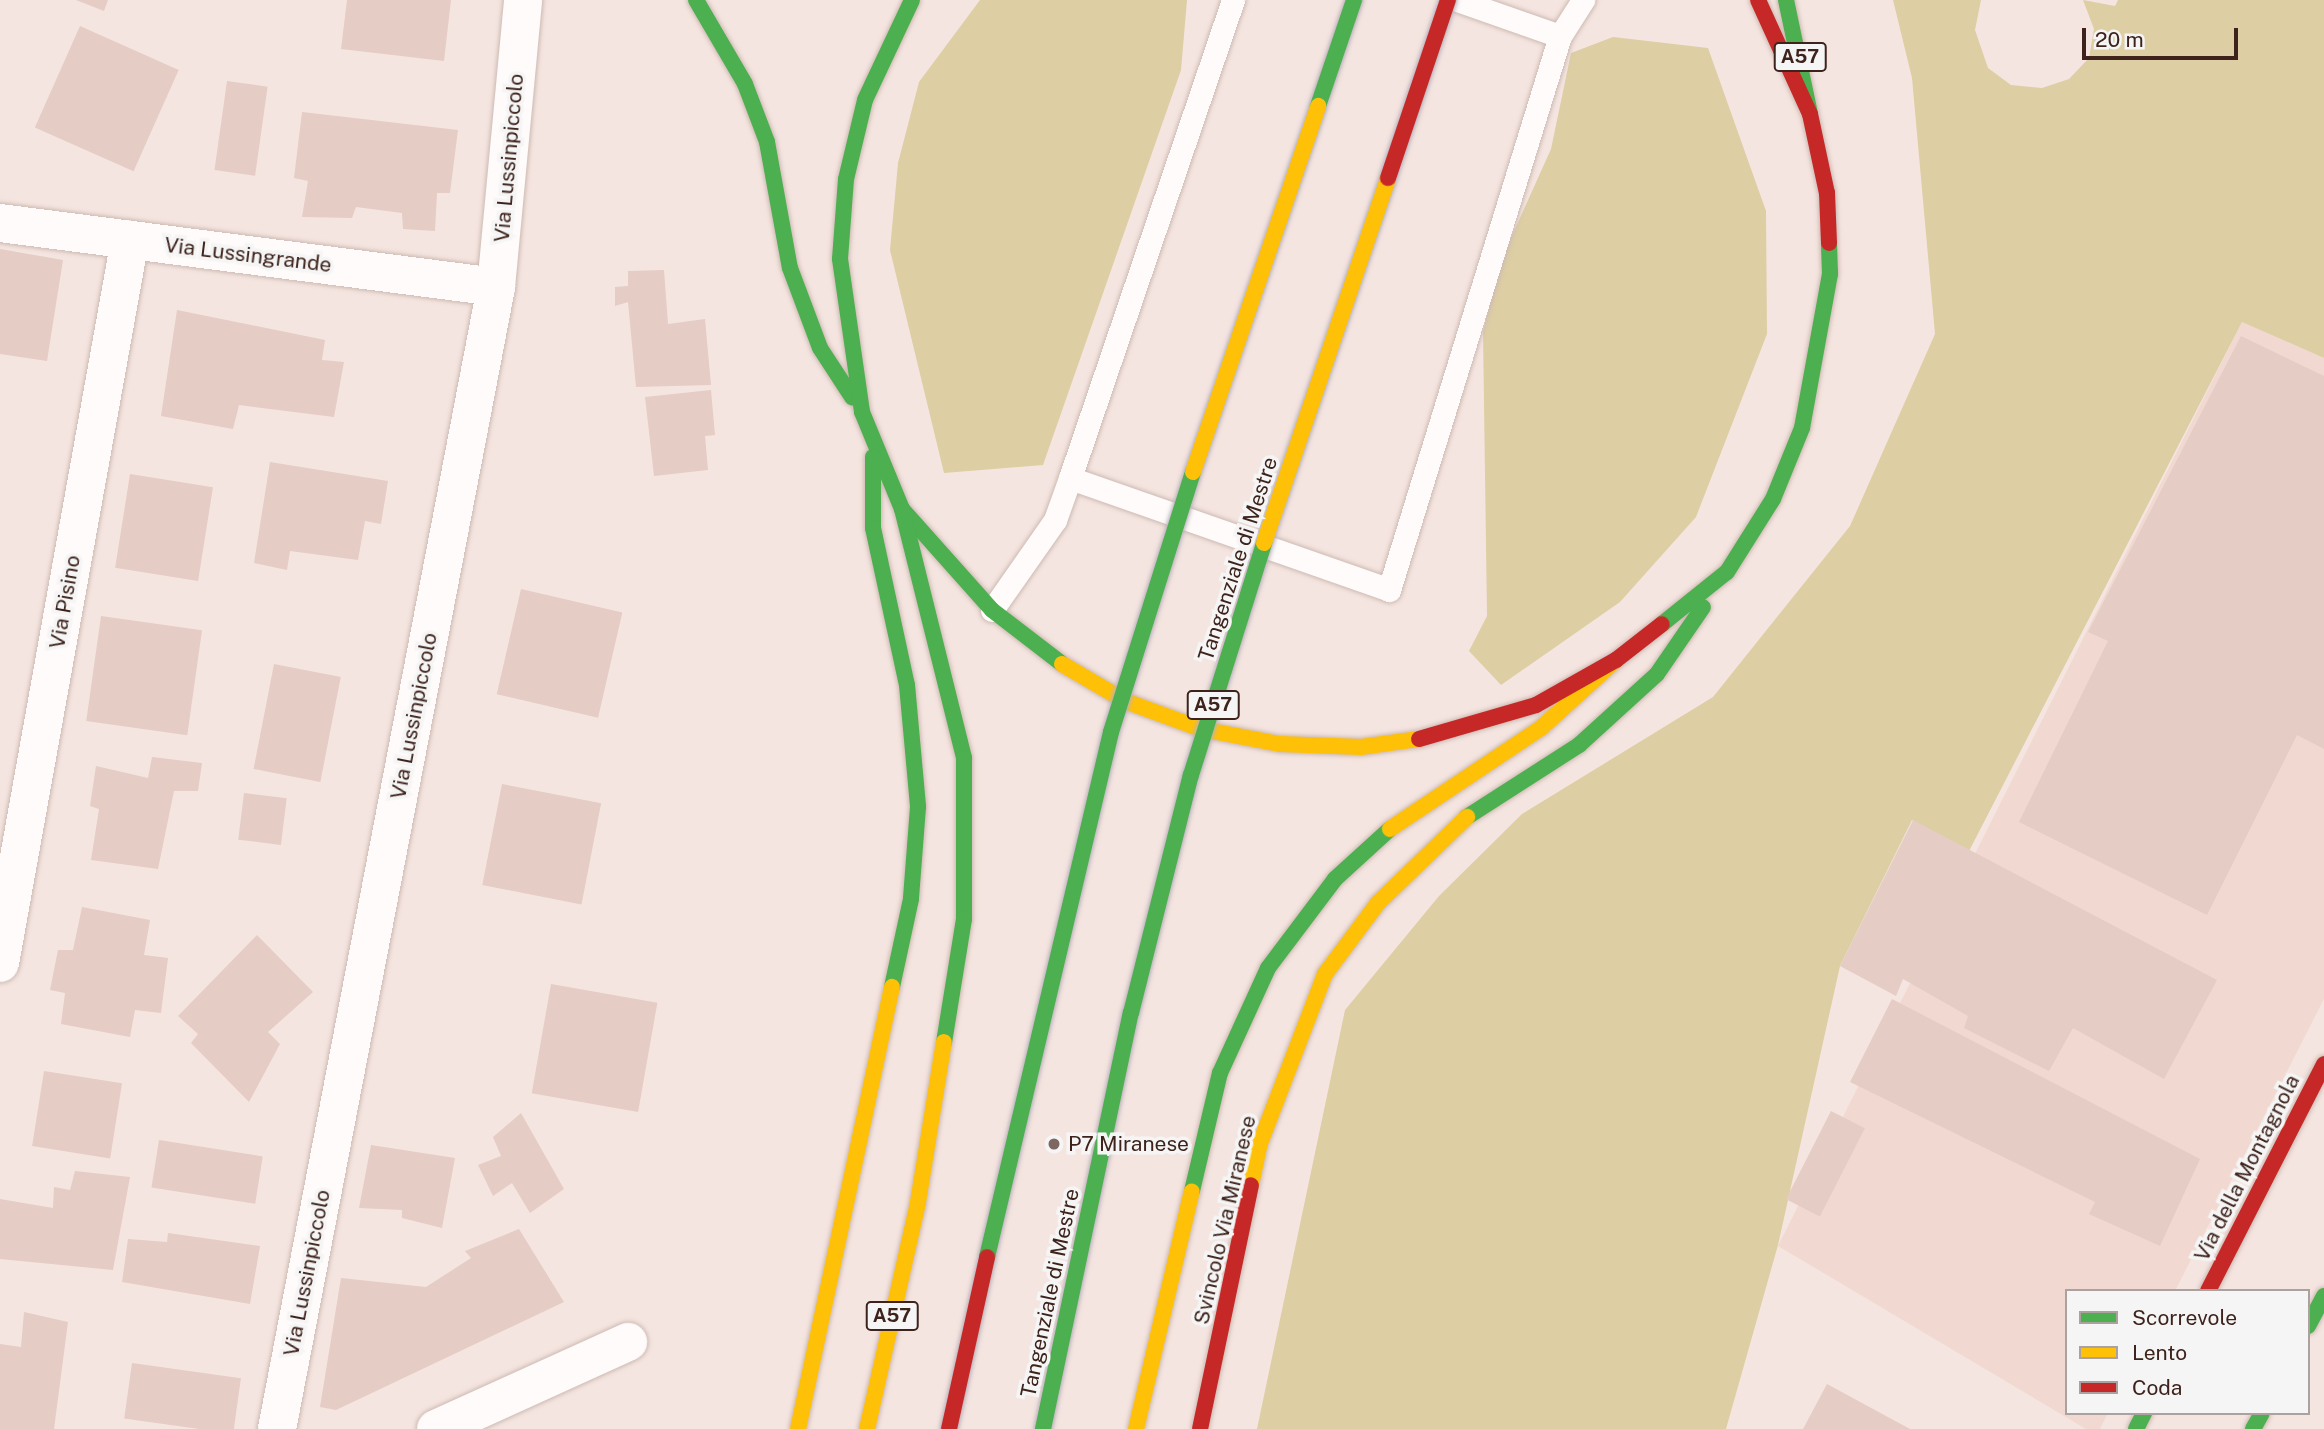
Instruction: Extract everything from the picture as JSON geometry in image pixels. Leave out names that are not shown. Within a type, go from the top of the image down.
[{"type":"main road","points":[[696,0],[718,28],[767,142],[790,268],[820,348],[862,412]]},
{"type":"main road","points":[[912,0],[865,100],[846,179],[840,259],[862,412],[873,444],[902,509],[992,610],[1055,660],[1125,701],[1200,729],[1280,744],[1361,747],[1450,734],[1536,705],[1616,660]]},
{"type":"main road","points":[[949,1429],[1051,965],[1111,732],[1179,511],[1354,0]]},
{"type":"main road","name":"Tangenziale di Mestre","points":[[1043,1429],[1131,1013],[1192,775],[1258,560],[1448,0]]},
{"type":"main road","points":[[1758,0],[1810,114]]},
{"type":"main road","name":"A57","points":[[1786,0],[1810,114]]},
{"type":"main road","name":"Svincolo Via Miranese","points":[[1200,1429],[1259,1146],[1325,974],[1378,902],[1447,830],[1579,745],[1657,674],[1773,499],[1802,428],[1821,354],[1830,274],[1827,193],[1810,114]]},
{"type":"main road","points":[[798,1429],[911,899],[918,807],[907,685],[873,528],[873,444]]},
{"type":"main road","name":"A57","points":[[867,1429],[918,1202],[964,919],[964,758],[902,509]]},
{"type":"main road","points":[[1136,1429],[1220,1073],[1268,968],[1335,879],[1406,814],[1541,728],[1616,660],[1727,572]]},
{"type":"main road","name":"Via della Montagnola","points":[[2209,1289],[2324,1064]]},
{"type":"main road","points":[[2310,1322],[2324,1296]]},
{"type":"street","name":"Via Lussinpiccolo","points":[[277,1429],[496,287],[523,0]]},
{"type":"street","name":"Via Lussingrande","points":[[0,223],[496,287]]},
{"type":"street","name":"Via Pisino","points":[[0,963],[130,240]]},
{"type":"street","points":[[436,1429],[628,1342]]},
{"type":"lane","points":[[992,610],[1055,520],[1233,0]]},
{"type":"lane","points":[[1457,0],[1560,36]]},
{"type":"lane","points":[[1070,478],[1389,590],[1560,36],[1583,0]]},
{"type":"shaded area","points":[[980,0],[1187,0],[1181,70],[1043,465],[944,473],[890,250],[898,163],[919,82]]},
{"type":"shaded area","points":[[1893,0],[1981,0],[1975,30],[1988,68],[2011,85],[2042,88],[2069,79],[2089,58],[2094,29],[2083,0],[2115,6],[2118,0],[2324,0],[2324,358],[2242,322],[1968,853],[1912,820],[1840,966],[1778,1245],[1726,1429],[1257,1429],[1345,1010],[1439,896],[1522,814],[1713,697],[1850,526],[1935,334],[1912,78]]},
{"type":"shaded area","points":[[1613,37],[1708,48],[1766,211],[1767,334],[1696,517],[1620,602],[1501,685],[1469,651],[1487,616],[1483,332],[1501,260],[1551,149],[1571,53]]},
{"type":"shaded area","points":[[2242,322],[2324,358],[2324,999],[2176,1289],[2065,1289],[2065,1415],[2107,1415],[2100,1429],[2086,1429],[1778,1246]]},
{"type":"building","points":[[76,0],[108,0],[104,11]]},
{"type":"building","points":[[347,0],[451,0],[444,61],[341,49]]},
{"type":"building","points":[[80,26],[179,70],[134,171],[35,127]]},
{"type":"building","points":[[227,81],[268,87],[255,176],[214,170]]},
{"type":"building","points":[[302,112],[458,130],[450,193],[437,193],[435,231],[403,229],[402,213],[356,207],[352,218],[302,217],[308,181],[294,178]]},
{"type":"building","points":[[0,249],[63,260],[47,361],[0,354]]},
{"type":"building","points":[[664,270],[668,324],[705,319],[711,385],[636,387],[628,302],[615,306],[615,287],[628,286],[628,271]]},
{"type":"building","points":[[177,310],[325,340],[322,360],[344,362],[334,417],[239,405],[233,429],[161,416]]},
{"type":"building","points":[[2241,336],[2324,376],[2324,749],[2297,735],[2207,915],[2019,822],[2108,641],[2088,632]]},
{"type":"building","points":[[711,390],[715,435],[705,436],[708,470],[654,476],[645,397]]},
{"type":"building","points":[[270,462],[388,481],[381,524],[365,521],[358,560],[290,551],[287,570],[254,563]]},
{"type":"building","points":[[130,474],[213,487],[198,581],[115,568]]},
{"type":"building","points":[[521,589],[622,612],[598,718],[497,694]]},
{"type":"building","points":[[101,616],[202,630],[187,735],[86,721]]},
{"type":"building","points":[[274,664],[341,677],[320,782],[254,769]]},
{"type":"building","points":[[152,757],[202,763],[198,791],[174,791],[158,869],[91,860],[99,809],[90,806],[96,766],[148,778]]},
{"type":"building","points":[[502,784],[601,803],[581,904],[482,885]]},
{"type":"building","points":[[244,793],[287,798],[281,845],[238,840]]},
{"type":"building","points":[[1913,820],[2217,980],[2164,1079],[2073,1028],[2049,1071],[1964,1028],[1968,1016],[1903,979],[1896,996],[1840,966]]},
{"type":"building","points":[[82,907],[150,920],[144,955],[168,958],[161,1013],[135,1010],[130,1037],[61,1024],[65,993],[50,990],[58,950],[73,950]]},
{"type":"building","points":[[257,935],[313,992],[268,1032],[280,1044],[249,1102],[191,1043],[198,1034],[178,1016]]},
{"type":"building","points":[[551,984],[657,1003],[638,1112],[532,1093]]},
{"type":"building","points":[[1892,999],[2200,1159],[2160,1246],[2089,1214],[2095,1202],[1850,1082]]},
{"type":"building","points":[[44,1071],[122,1083],[110,1158],[32,1146]]},
{"type":"building","points":[[1831,1111],[1865,1128],[1820,1216],[1786,1199]]},
{"type":"building","points":[[521,1113],[564,1189],[530,1213],[512,1183],[493,1196],[478,1165],[501,1156],[493,1137]]},
{"type":"building","points":[[159,1140],[263,1156],[255,1204],[151,1187]]},
{"type":"building","points":[[371,1145],[455,1158],[442,1228],[402,1218],[402,1210],[359,1208]]},
{"type":"building","points":[[75,1171],[130,1177],[113,1270],[0,1259],[0,1199],[53,1208],[54,1187],[70,1190]]},
{"type":"building","points":[[519,1229],[564,1302],[336,1410],[320,1407],[341,1278],[426,1287],[471,1258],[465,1251]]},
{"type":"building","points":[[168,1233],[260,1246],[250,1304],[122,1282],[128,1239],[167,1242]]},
{"type":"building","points":[[24,1312],[68,1322],[54,1429],[0,1429],[0,1344],[21,1347]]},
{"type":"building","points":[[132,1363],[241,1378],[234,1429],[199,1429],[124,1418]]},
{"type":"building","points":[[1827,1384],[1910,1429],[1803,1429]]},
{"type":"traffic: fast","points":[[696,0],[745,84],[767,142],[790,268],[820,348],[852,397]]},
{"type":"traffic: fast","points":[[912,0],[865,100],[846,179],[840,259],[862,412],[902,509],[992,610],[1062,664]]},
{"type":"traffic: fast","points":[[1318,106],[1354,0]]},
{"type":"traffic: fast","points":[[1786,0],[1810,114]]},
{"type":"traffic: fast","points":[[1662,624],[1727,572],[1773,499],[1802,428],[1830,274],[1829,243]]},
{"type":"traffic: fast","points":[[873,457],[873,528],[907,685],[918,807],[911,899],[892,987]]},
{"type":"traffic: fast","points":[[987,1257],[1111,732],[1193,472]]},
{"type":"traffic: fast","points":[[902,509],[964,758],[964,919],[944,1042]]},
{"type":"traffic: fast","points":[[1043,1429],[1131,1013],[1191,775],[1264,543]]},
{"type":"traffic: fast","points":[[1467,817],[1579,745],[1657,674],[1703,607]]},
{"type":"traffic: fast","points":[[1192,1191],[1220,1073],[1268,968],[1335,879],[1390,829]]},
{"type":"traffic: fast","points":[[2310,1322],[2324,1296]]},
{"type":"traffic: fast","points":[[2136,1429],[2143,1415]]},
{"type":"traffic: fast","points":[[2253,1429],[2261,1415]]},
{"type":"traffic: slow","points":[[1193,472],[1318,106]]},
{"type":"traffic: slow","points":[[1264,543],[1388,178]]},
{"type":"traffic: slow","points":[[1390,829],[1541,728],[1616,660]]},
{"type":"traffic: slow","points":[[1062,664],[1125,701],[1201,729],[1280,744],[1361,747],[1419,739]]},
{"type":"traffic: slow","points":[[1251,1185],[1259,1146],[1325,974],[1378,903],[1467,817]]},
{"type":"traffic: slow","points":[[798,1429],[892,987]]},
{"type":"traffic: slow","points":[[867,1429],[918,1202],[944,1042]]},
{"type":"traffic: slow","points":[[1136,1429],[1192,1191]]},
{"type":"traffic: jam","points":[[1388,178],[1448,0]]},
{"type":"traffic: jam","points":[[1758,0],[1810,114],[1827,193],[1829,243]]},
{"type":"traffic: jam","points":[[1419,739],[1536,705],[1616,660],[1662,624]]},
{"type":"traffic: jam","points":[[2209,1289],[2324,1064]]},
{"type":"traffic: jam","points":[[1200,1429],[1251,1185]]},
{"type":"traffic: jam","points":[[949,1429],[987,1257]]},
{"type":"place","name":"P7 Miranese","points":[[1054,1144]]}]
